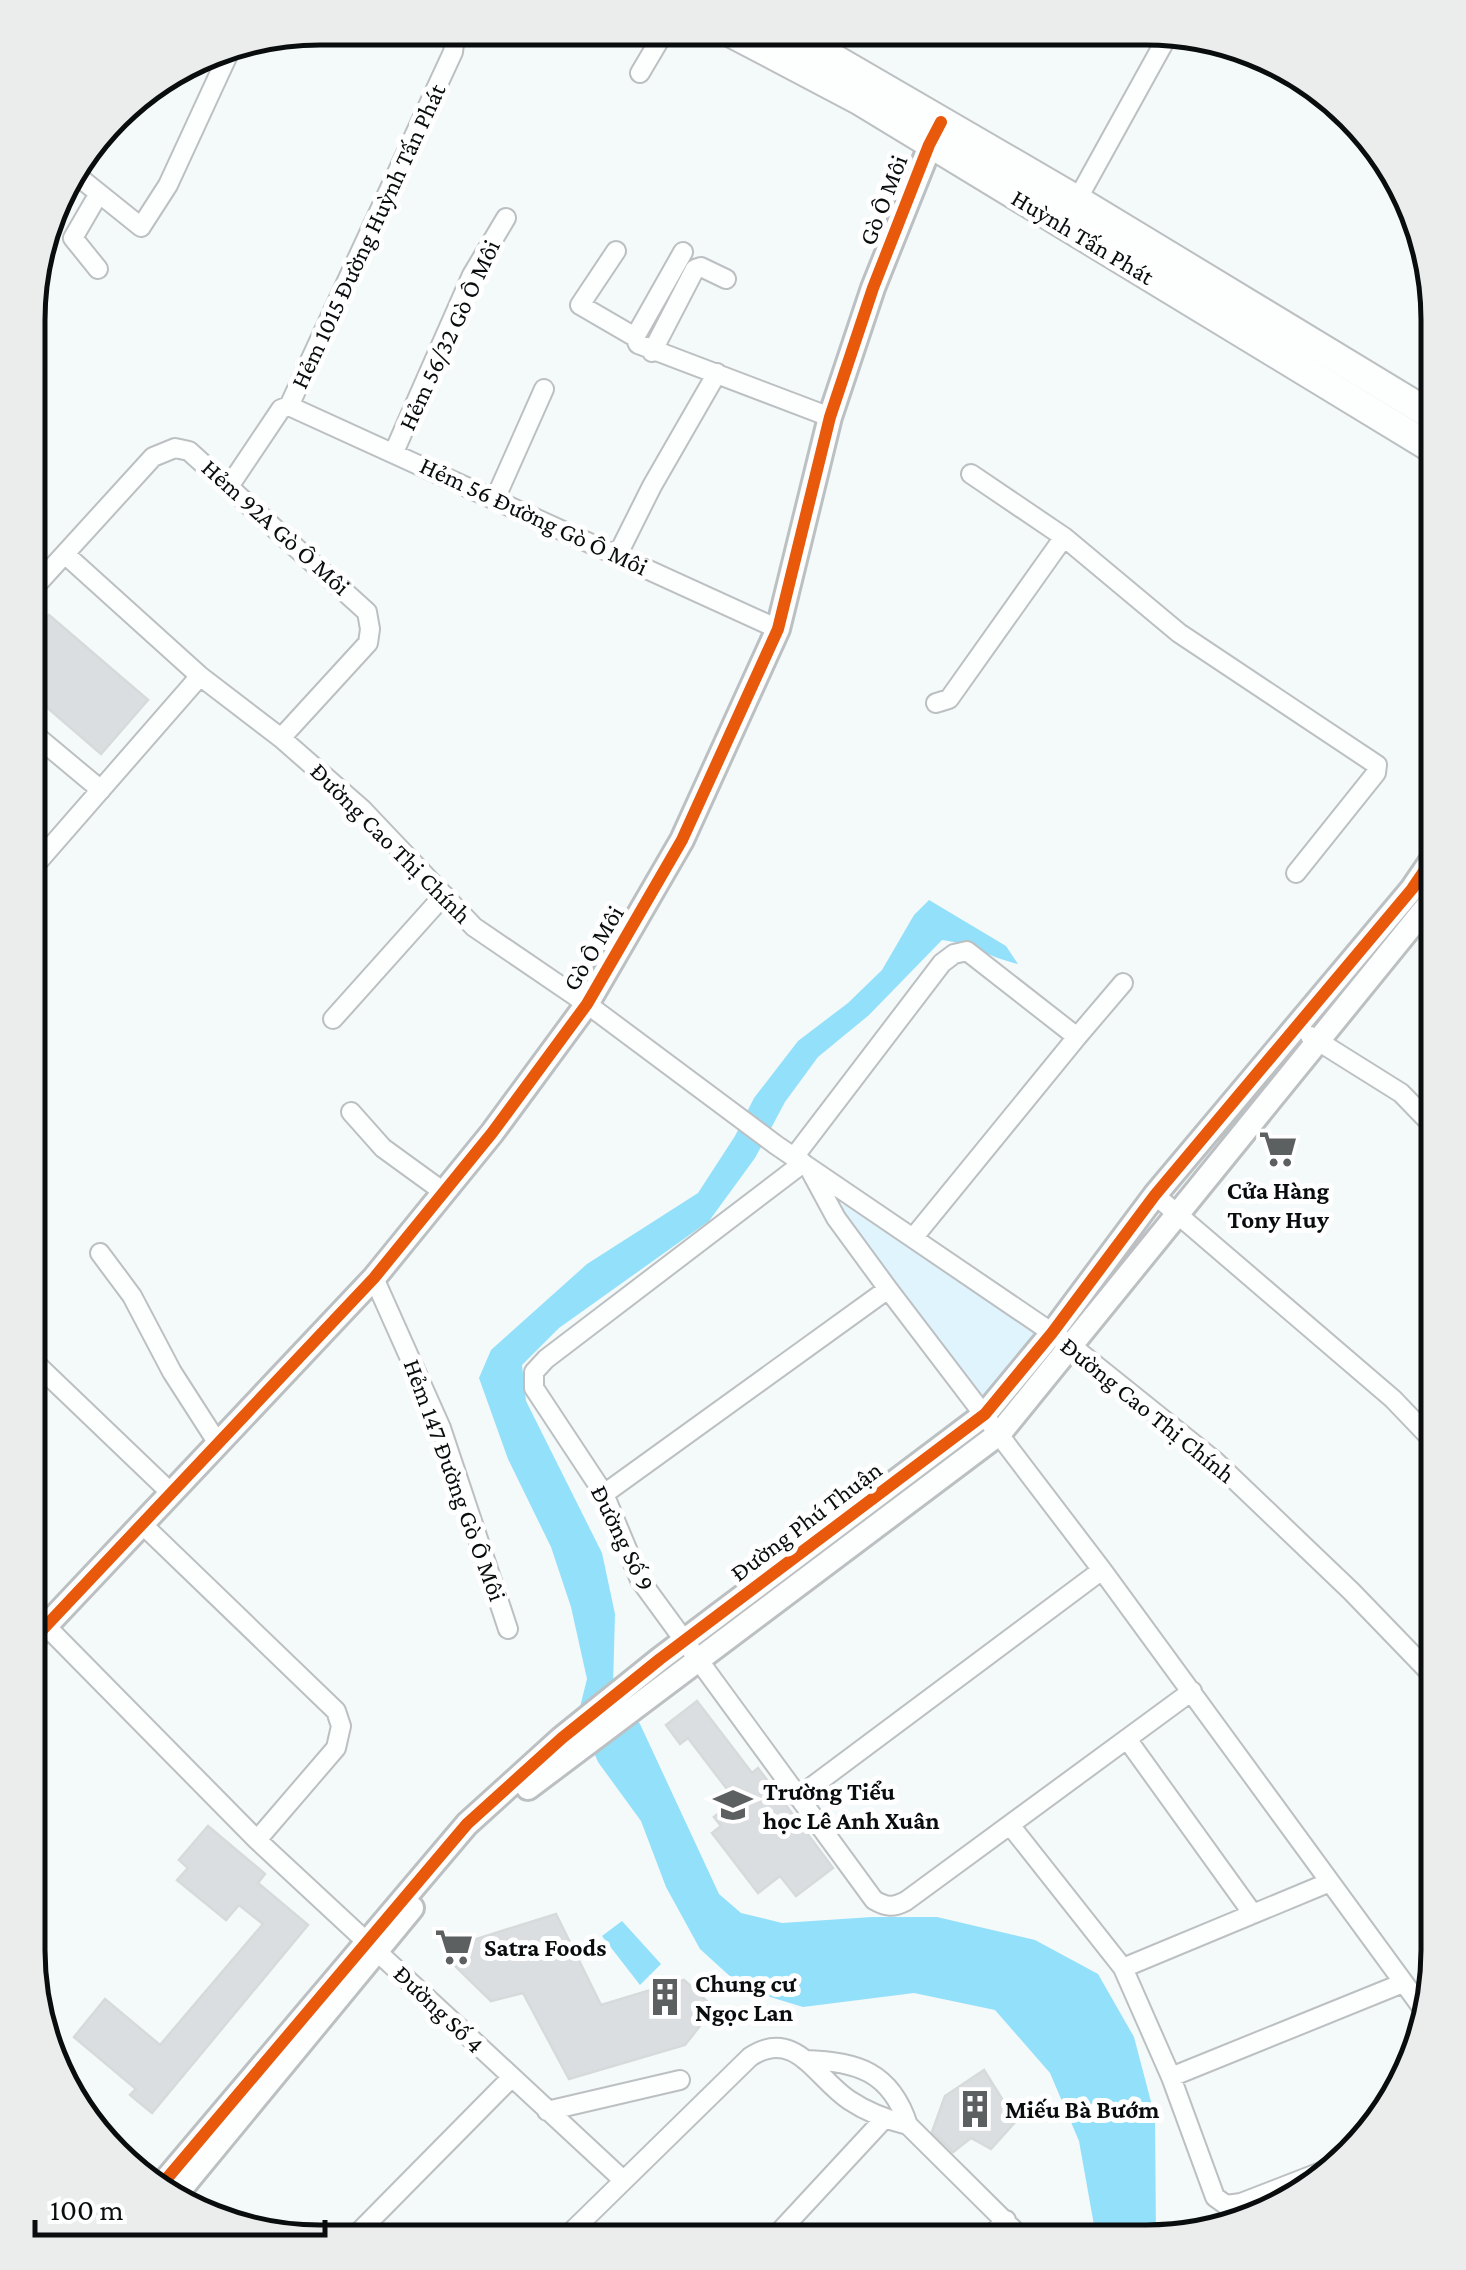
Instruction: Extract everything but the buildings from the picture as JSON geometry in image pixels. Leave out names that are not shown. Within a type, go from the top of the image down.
[{"type":"main road","name":"Huỳnh Tấn Phát","points":[[771,45],[859,100],[1077,200],[1421,409]]},
{"type":"main road","name":"Huỳnh Tấn Phát","points":[[807,45],[935,134],[1421,441]]},
{"type":"street","name":"Hẻm 1015 Đường Huỳnh Tấn Phát","points":[[230,485],[280,410],[289,406],[454,46]]},
{"type":"street","points":[[640,73],[656,46]]},
{"type":"street","points":[[1077,200],[1162,46]]},
{"type":"street","points":[[83,181],[142,227],[162,197],[224,63]]},
{"type":"street","name":"Gò Ô Môi","points":[[47,1627],[374,1278],[446,1193],[587,1004],[682,840],[778,629],[830,418],[873,288],[935,134]]},
{"type":"street","points":[[98,195],[73,238],[98,269]]},
{"type":"street","name":"Hẻm 56/32 Gò Ô Môi","points":[[394,452],[472,275],[506,218]]},
{"type":"street","points":[[616,251],[580,304],[635,337],[638,344],[652,352],[830,418]]},
{"type":"street","points":[[635,337],[683,252]]},
{"type":"street","points":[[652,352],[696,269],[701,267],[726,280]]},
{"type":"street","points":[[618,554],[717,373]]},
{"type":"street","points":[[496,497],[544,390]]},
{"type":"street","name":"Hẻm 56 Đường Gò Ô Môi","points":[[289,406],[496,497],[778,629]]},
{"type":"street","name":"Hẻm 92A Gò Ô Môi","points":[[45,577],[153,457],[165,450],[190,450],[367,612],[368,643],[281,738]]},
{"type":"street","points":[[971,474],[1064,538],[1179,633],[1378,765],[1376,773],[1296,873]]},
{"type":"street","points":[[936,703],[949,699],[1064,538]]},
{"type":"street","name":"Đường Cao Thị Chính","points":[[66,555],[200,676],[281,738],[362,809],[474,926],[802,1163],[1072,1347],[1215,1461],[1420,1663]]},
{"type":"street","points":[[45,854],[200,676]]},
{"type":"street","points":[[45,743],[101,790]]},
{"type":"street","name":"Đường Phú Thuận","points":[[691,1652],[985,1414],[1052,1333],[1155,1195],[1421,876]]},
{"type":"street","points":[[333,1019],[444,895]]},
{"type":"street","name":"Đường Phú Thuận","points":[[373,1945],[567,1746],[691,1652],[1000,1434],[1421,914]]},
{"type":"street","name":"Đường Số 9","points":[[1077,1037],[967,951],[954,954],[942,964],[802,1163],[546,1360],[534,1372],[534,1388],[604,1494],[640,1580],[874,1900],[885,1907],[906,1901],[1192,1692]]},
{"type":"street","points":[[913,1238],[1123,983]]},
{"type":"street","points":[[1297,1028],[1401,1093],[1421,1113]]},
{"type":"street","points":[[352,1112],[382,1148],[446,1193]]},
{"type":"street","points":[[802,1163],[888,1289],[1102,1570],[1416,2000]]},
{"type":"street","points":[[1155,1195],[1420,1428]]},
{"type":"street","points":[[100,1253],[132,1296],[172,1372],[217,1442]]},
{"type":"street","name":"Hẻm 147 Đường Gò Ô Môi","points":[[374,1278],[441,1428],[508,1629]]},
{"type":"street","points":[[604,1494],[888,1289]]},
{"type":"street","points":[[45,1372],[170,1492]]},
{"type":"street","points":[[141,1523],[336,1711],[341,1726],[336,1748],[257,1840]]},
{"type":"street","points":[[798,1797],[1102,1570]]},
{"type":"street","name":"Đường Số 4","points":[[47,1627],[257,1840],[622,2179]]},
{"type":"street","points":[[1127,1740],[1253,1914]]},
{"type":"street","points":[[1010,1825],[1124,1968],[1171,2077],[1215,2198],[1226,2205],[1241,2203],[1288,2185]]},
{"type":"street","points":[[1124,1968],[1330,1882]]},
{"type":"street","points":[[168,2178],[373,1945]]},
{"type":"street","points":[[182,2187],[373,1945]]},
{"type":"street","points":[[1171,2077],[1403,1983]]},
{"type":"street","points":[[577,2225],[750,2056],[764,2047],[781,2046],[805,2060],[846,2099],[908,2125]]},
{"type":"street","points":[[805,2060],[849,2063],[872,2074],[894,2096],[908,2125],[1011,2225]]},
{"type":"street","points":[[366,2225],[511,2078]]},
{"type":"street","points":[[547,2111],[680,2080]]},
{"type":"street","points":[[787,2225],[885,2118]]},
{"type":"street","points":[[1001,2225],[1006,2220]]},
{"type":"shaded area","points":[[844,1203],[854,1205],[1034,1330],[1039,1337],[990,1397],[977,1392],[856,1232],[841,1209]]},
{"type":"water","points":[[929,900],[1006,946],[1018,964],[942,940],[869,1015],[818,1057],[785,1102],[755,1158],[709,1221],[559,1328],[522,1365],[526,1401],[602,1553],[615,1614],[613,1686],[640,1724],[719,1894],[741,1913],[782,1923],[937,1917],[1035,1940],[1098,1974],[1134,2037],[1155,2117],[1156,2224],[1094,2225],[1079,2141],[1050,2073],[995,2010],[914,1993],[803,2007],[744,1989],[700,1949],[666,1887],[641,1821],[598,1762],[578,1715],[587,1679],[571,1607],[551,1547],[508,1459],[479,1378],[491,1350],[587,1264],[698,1193],[754,1098],[798,1041],[848,1003],[882,970],[914,915]]},
{"type":"water","points":[[622,1921],[661,1964],[640,1985],[602,1936]]},
{"type":"cycle path","points":[[45,1627],[374,1278],[492,1133],[587,1004],[682,840],[778,629],[830,417],[873,288],[941,122]]},
{"type":"cycle path","points":[[168,2178],[467,1824],[562,1738],[660,1659],[985,1414],[1052,1333],[1155,1195],[1421,876]]},
{"type":"place","name":"Cửa Hàng Tony Huy","points":[[1278,1149]]},
{"type":"place","name":"Trường Tiểu học Lê Anh Xuân","points":[[733,1805]]},
{"type":"place","name":"Satra Foods","points":[[454,1947]]},
{"type":"place","name":"Chung cư Ngọc Lan","points":[[665,1997]]},
{"type":"place","name":"Miếu Bà Bướm","points":[[975,2109]]}]
